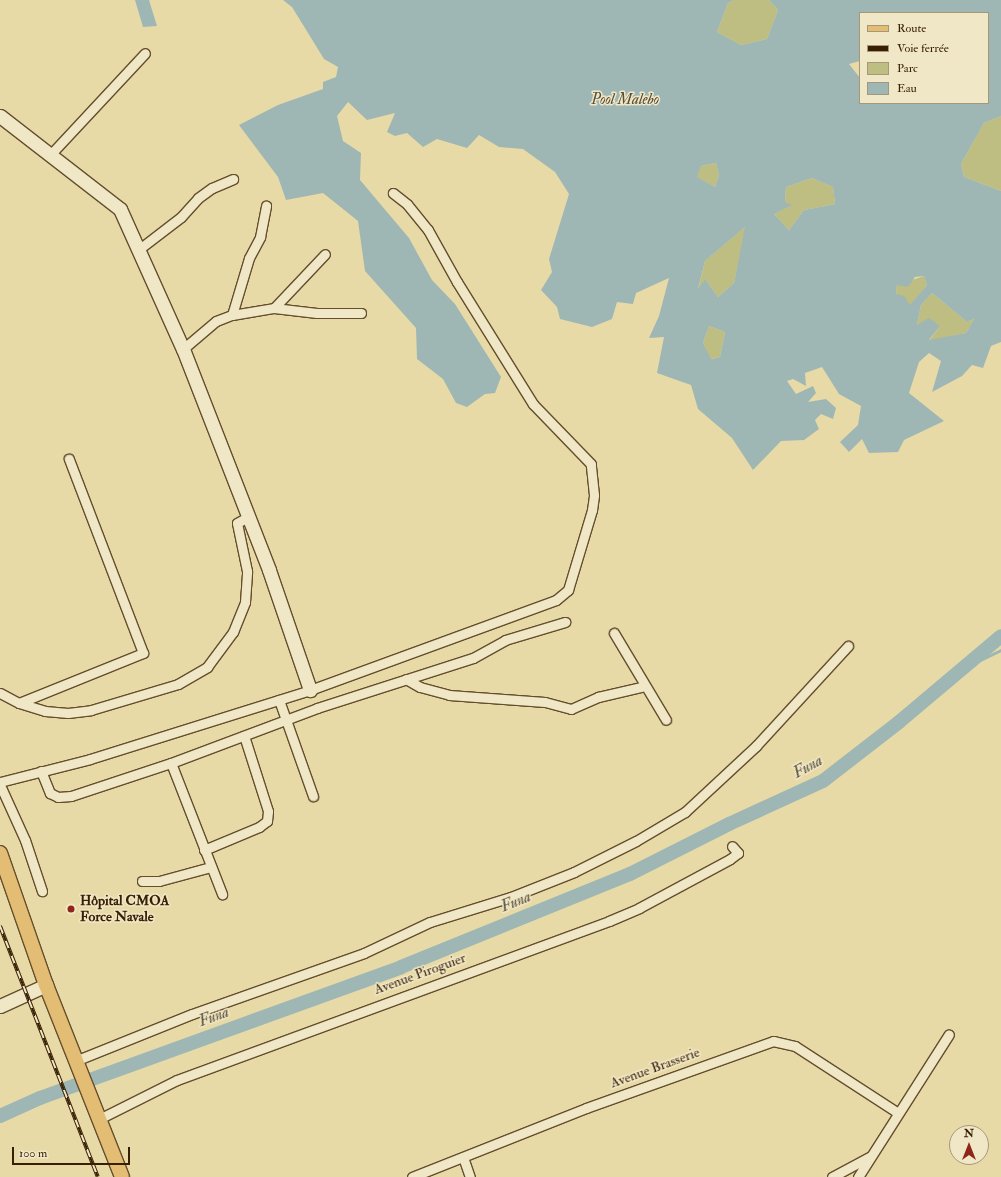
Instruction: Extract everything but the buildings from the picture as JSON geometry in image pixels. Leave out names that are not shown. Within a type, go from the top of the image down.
[{"type":"main road","points":[[0,853],[80,1075],[94,1102],[99,1119],[122,1177]]},
{"type":"street","points":[[50,155],[145,53]]},
{"type":"street","points":[[0,116],[120,209],[183,348],[248,517],[310,690]]},
{"type":"street","points":[[138,250],[181,217],[198,198],[212,188],[233,179]]},
{"type":"street","points":[[42,891],[25,840],[0,784],[41,771],[90,759],[310,690],[564,596],[572,582],[592,510],[594,482],[591,464],[533,404],[461,288],[428,230],[407,204],[393,193]]},
{"type":"street","points":[[232,314],[249,258],[262,230],[266,206]]},
{"type":"street","points":[[274,308],[325,254]]},
{"type":"street","points":[[183,348],[216,321],[232,314],[274,308],[343,314],[361,313]]},
{"type":"street","points":[[19,703],[143,654],[69,459]]},
{"type":"street","points":[[0,693],[19,703],[45,711],[68,713],[91,710],[178,684],[207,666],[233,632],[244,602],[247,571],[237,523],[248,517]]},
{"type":"street","points":[[41,771],[50,793],[61,798],[171,763],[286,720],[473,658],[505,640],[565,622]]},
{"type":"street","points":[[614,633],[666,720]]},
{"type":"street","points":[[75,1060],[199,1012],[364,953],[430,922],[518,894],[630,844],[685,812],[756,746],[848,646]]},
{"type":"street","points":[[406,679],[420,687],[449,695],[545,702],[566,709],[580,706],[598,697],[645,686]]},
{"type":"street","points":[[279,700],[313,796]]},
{"type":"street","points":[[204,850],[259,827],[267,821],[268,811],[244,736]]},
{"type":"street","points":[[171,763],[222,894]]},
{"type":"street","name":"Avenue Piroguier","points":[[99,1119],[177,1080],[615,918],[669,892],[738,854],[732,846]]},
{"type":"street","points":[[142,881],[159,881],[211,867]]},
{"type":"street","points":[[0,1006],[46,984]]},
{"type":"street","points":[[858,1177],[948,1034]]},
{"type":"street","name":"Avenue Brasserie","points":[[412,1177],[586,1108],[773,1041],[795,1046],[898,1113]]},
{"type":"street","points":[[832,1177],[872,1156]]},
{"type":"street","points":[[463,1157],[470,1177]]},
{"type":"green space","points":[[734,0],[769,0],[778,10],[767,39],[741,45],[717,32],[728,3]]},
{"type":"green space","points":[[1001,116],[1001,191],[964,177],[961,164],[984,123]]},
{"type":"green space","points":[[716,163],[719,175],[715,187],[696,177],[701,166]]},
{"type":"green space","points":[[812,178],[833,187],[835,204],[804,210],[789,230],[774,214],[791,205],[785,202],[786,187]]},
{"type":"green space","points":[[746,226],[734,283],[718,297],[705,279],[698,290],[705,261]]},
{"type":"green space","points":[[924,276],[927,285],[910,306],[896,294],[897,285]]},
{"type":"green space","points":[[932,293],[967,322],[974,319],[966,333],[929,341],[940,326],[917,325],[921,305]]},
{"type":"green space","points":[[709,326],[725,332],[720,357],[710,359],[703,343]]},
{"type":"water","points":[[135,0],[149,0],[157,26],[143,27]]},
{"type":"water","name":"Pool Malebo","points":[[283,0],[734,0],[728,3],[717,32],[741,45],[767,39],[778,10],[769,0],[1001,0],[1001,116],[984,123],[961,164],[964,177],[1001,191],[1001,342],[991,346],[983,368],[972,365],[962,376],[932,392],[941,361],[929,353],[919,362],[909,393],[944,421],[904,440],[898,452],[869,453],[862,439],[849,452],[840,442],[858,425],[861,406],[839,394],[822,367],[805,373],[806,386],[793,379],[787,381],[796,394],[813,386],[816,393],[808,402],[826,399],[836,408],[833,419],[821,414],[815,420],[819,429],[804,440],[781,441],[753,470],[732,438],[698,409],[691,385],[657,373],[664,337],[649,338],[659,316],[669,278],[636,293],[633,304],[617,302],[612,319],[592,327],[560,319],[557,307],[541,290],[552,272],[549,259],[569,194],[555,172],[523,149],[499,147],[479,135],[467,148],[437,139],[423,147],[407,133],[395,136],[387,132],[395,113],[367,120],[348,102],[337,116],[343,141],[361,153],[360,180],[409,238],[432,280],[455,304],[501,377],[495,393],[485,394],[467,407],[456,403],[443,379],[417,359],[416,328],[365,271],[358,221],[323,193],[286,200],[278,177],[239,125],[278,105],[323,89],[323,82],[336,77],[338,67],[324,59],[292,7]],"holes":[[[716,163],[719,175],[715,187],[697,177],[701,166]],[[812,178],[833,187],[835,204],[804,210],[789,230],[774,214],[792,205],[785,202],[786,187]],[[745,227],[734,283],[718,297],[705,279],[698,289],[705,261]],[[924,276],[927,285],[910,305],[904,296],[896,294],[897,285],[908,287],[915,277]],[[932,293],[967,322],[974,319],[966,333],[929,340],[940,326],[929,318],[917,325],[921,305]],[[709,326],[725,332],[720,357],[711,359],[703,343]]]},
{"type":"waterway","name":"Funa","points":[[0,1116],[40,1098],[401,967],[630,874],[729,824],[823,781],[899,722],[1001,636]]},
{"type":"waterway","points":[[968,666],[1001,650]]},
{"type":"railway","points":[[0,926],[98,1177]]},
{"type":"place","name":"Hôpital CMOA Force Navale","points":[[71,909]]}]
